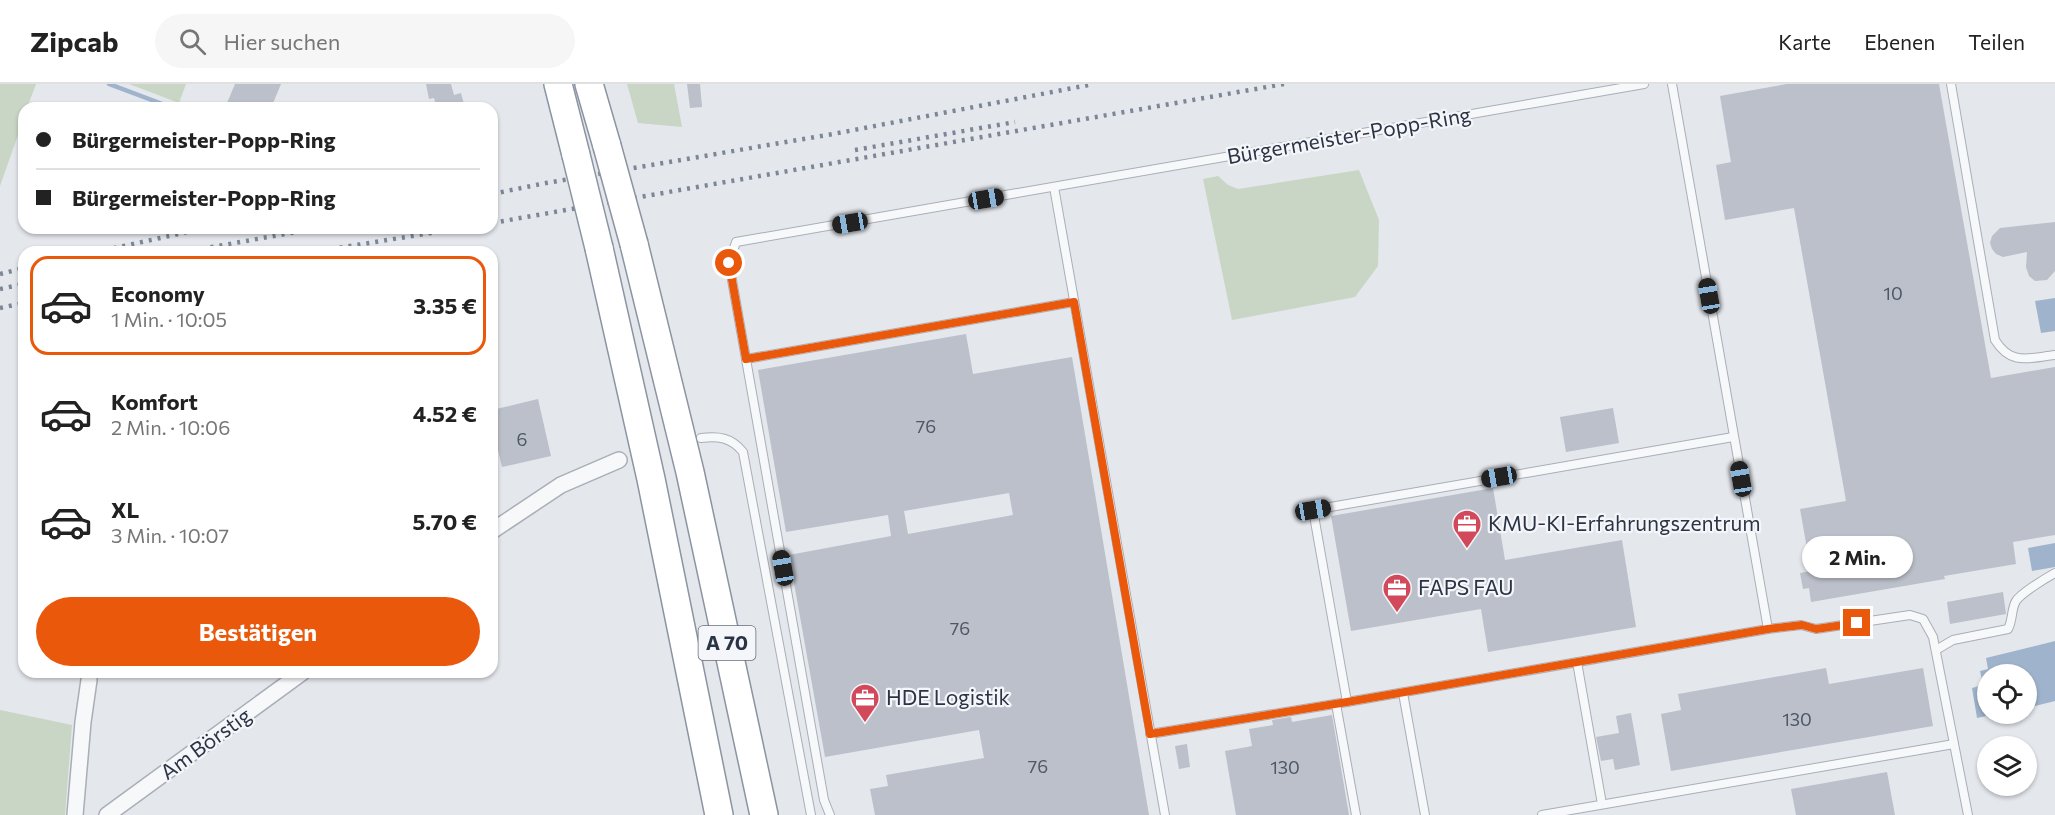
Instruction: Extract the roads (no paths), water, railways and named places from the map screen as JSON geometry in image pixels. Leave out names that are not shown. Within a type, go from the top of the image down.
[{"type":"highway","name":"A 70","points":[[558,84],[599,248],[651,479],[719,815]]},
{"type":"highway","name":"A 70","points":[[590,84],[634,244],[678,419],[764,815]]},
{"type":"street","points":[[498,527],[561,485],[619,460]]},
{"type":"street","points":[[75,815],[88,678]]},
{"type":"street","name":"Am Börstig","points":[[107,815],[295,678]]},
{"type":"lane","name":"Bürgermeister-Popp-Ring","points":[[830,815],[824,800],[729,263],[736,242],[1644,84]]},
{"type":"lane","points":[[1672,84],[1768,629]]},
{"type":"lane","points":[[1951,84],[1995,340],[2001,350],[2011,357],[2022,359],[2055,355]]},
{"type":"lane","points":[[1054,187],[1165,815]]},
{"type":"lane","points":[[746,359],[1074,302]]},
{"type":"lane","points":[[701,438],[716,436],[726,438],[743,452],[811,815]]},
{"type":"lane","points":[[1347,702],[1313,510],[1733,437]]},
{"type":"lane","points":[[1936,650],[1953,640],[2008,629],[2016,602],[2043,579],[2055,573]]},
{"type":"lane","points":[[1150,734],[1403,693],[1768,629],[1802,625],[1816,629],[1910,615],[1918,616],[1927,624],[1934,637],[1968,815]]},
{"type":"lane","points":[[1577,662],[1602,804]]},
{"type":"lane","points":[[1403,693],[1425,815]]},
{"type":"lane","points":[[1336,704],[1356,815]]},
{"type":"lane","points":[[1542,815],[1954,744]]},
{"type":"water","points":[[2055,298],[2055,331],[2041,333],[2035,301]]},
{"type":"water","points":[[2055,543],[2055,567],[2032,571],[2028,548]]},
{"type":"water","points":[[2055,641],[2055,701],[2037,706],[2037,664],[1987,664],[1986,658]]},
{"type":"water","points":[[1977,687],[1977,718],[1972,688]]},
{"type":"waterway","points":[[109,84],[157,102]]},
{"type":"railway","points":[[498,193],[833,134],[1094,84]]},
{"type":"railway","points":[[498,222],[1284,84]]},
{"type":"railway","points":[[855,150],[1015,122]]},
{"type":"railway","points":[[124,246],[178,234]]},
{"type":"railway","points":[[218,246],[285,234]]},
{"type":"railway","points":[[350,246],[425,234]]},
{"type":"railway","points":[[0,274],[18,270]]},
{"type":"railway","points":[[0,289],[18,285]]},
{"type":"railway","points":[[0,308],[18,304]]},
{"type":"place","name":"KMU-KI-Erfahrungszentrum","points":[[1467,550]]},
{"type":"place","name":"FAPS FAU","points":[[1397,614]]},
{"type":"place","name":"HDE Logistik","points":[[865,724]]}]
